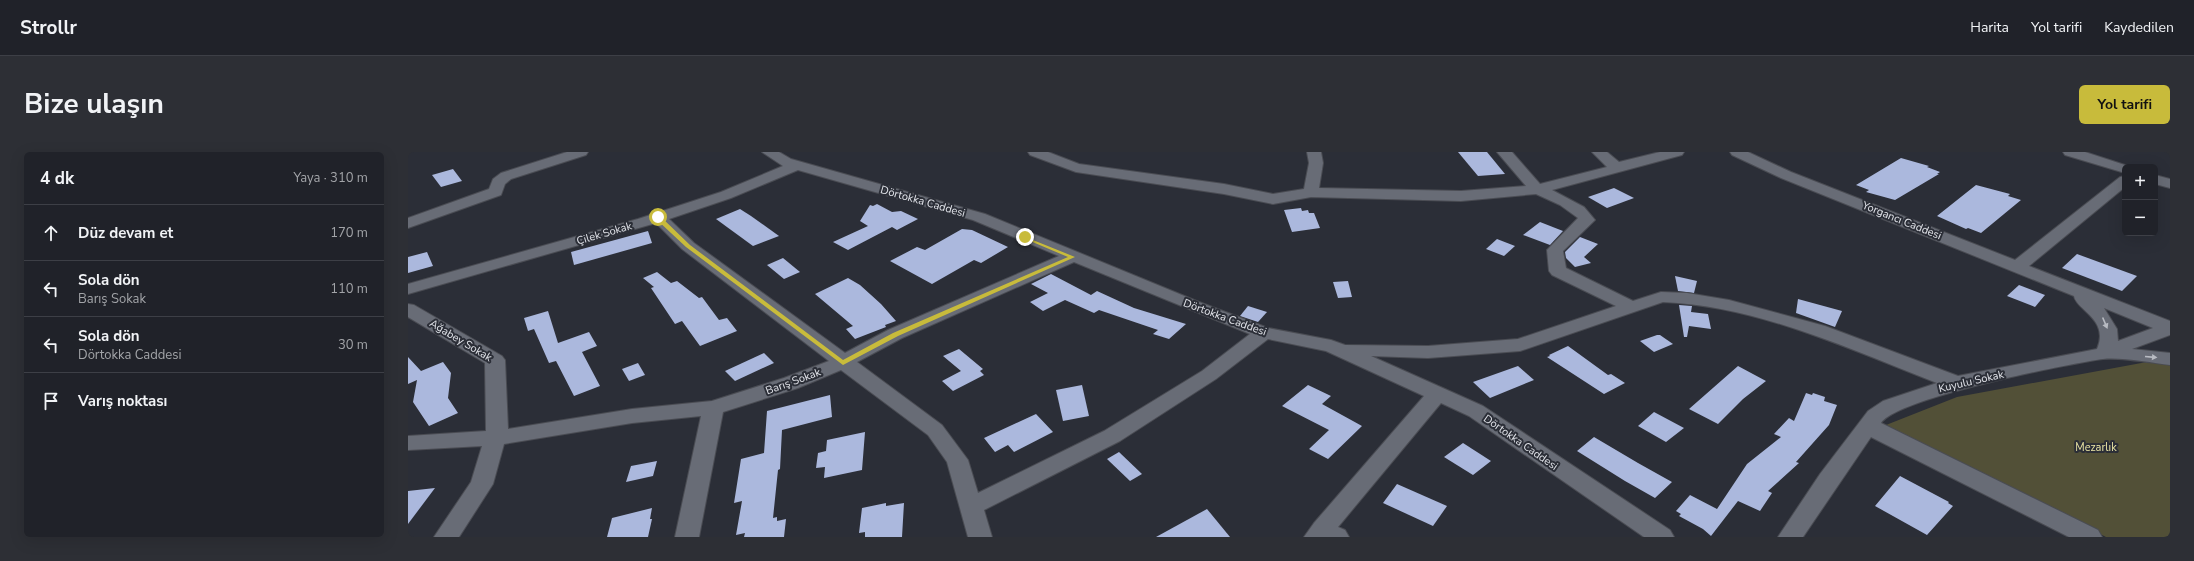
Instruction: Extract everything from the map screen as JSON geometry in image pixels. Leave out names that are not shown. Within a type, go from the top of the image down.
[{"type":"street","points":[[408,223],[496,192],[498,182],[506,176],[581,152]]},
{"type":"street","name":"Dörtokka Caddesi","points":[[769,152],[786,162],[797,166],[979,217],[1072,257],[1264,333],[1331,346],[1476,411],[1658,536]]},
{"type":"street","points":[[1035,152],[1076,168],[1224,189],[1273,199],[1311,192],[1461,196],[1537,189],[1677,152]]},
{"type":"street","points":[[1311,192],[1316,163],[1314,152]]},
{"type":"street","points":[[1504,152],[1537,189],[1584,213],[1587,220],[1555,250],[1558,271],[1632,306]]},
{"type":"street","points":[[1599,152],[1616,167]]},
{"type":"street","name":"Yorgancı Caddesi","points":[[1737,152],[1786,174],[2018,266],[2067,288]]},
{"type":"street","points":[[2070,152],[2122,169]]},
{"type":"street","name":"Çilek Sokak","points":[[408,290],[658,217],[726,195],[797,166]]},
{"type":"street","points":[[2158,180],[2170,184]]},
{"type":"street","points":[[2018,266],[2122,182]]},
{"type":"street","points":[[658,217],[688,246],[935,430],[958,460],[980,537]]},
{"type":"street","name":"Barış Sokak","points":[[408,443],[494,438],[632,416],[713,408],[791,383],[843,362],[895,334],[1072,257]]},
{"type":"street","points":[[2067,288],[2170,328]]},
{"type":"street","points":[[2067,288],[2086,300],[2102,317],[2110,338],[2110,345],[2105,353],[2170,359]]},
{"type":"street","points":[[1331,346],[1358,352],[1428,352],[1520,345],[1661,297],[1686,298],[1729,305],[1818,330],[1957,383]]},
{"type":"street","name":"Ağabey Sokak","points":[[408,309],[495,360],[497,431],[482,484],[446,537]]},
{"type":"street","name":"Kuyulu Sokak","points":[[1790,537],[1816,501],[1828,480],[1875,416],[1890,406],[1957,383],[2105,353],[2170,328]]},
{"type":"street","points":[[972,506],[1112,436],[1209,375],[1264,333]]},
{"type":"street","points":[[1325,534],[1437,394]]},
{"type":"street","points":[[687,537],[713,408]]},
{"type":"street","points":[[1868,426],[2090,537]]},
{"type":"street","name":"Kuyulu Sokak","points":[[1807,537],[1816,501]]},
{"type":"green space","name":"Mezarlık","points":[[2163,359],[2170,364],[2170,537],[2106,537],[2011,487],[1939,456],[1886,425],[1957,397]]},
{"type":"building","points":[[1458,152],[1487,152],[1505,174],[1478,176]]},
{"type":"building","points":[[1901,158],[1929,166],[1927,167],[1940,172],[1895,200],[1866,192],[1869,190],[1856,185]]},
{"type":"building","points":[[453,169],[462,181],[441,187],[432,175]]},
{"type":"building","points":[[1976,185],[2010,194],[2008,196],[2021,200],[1981,233],[1968,228],[1966,229],[1937,216]]},
{"type":"building","points":[[1614,188],[1634,198],[1607,208],[1588,197]]},
{"type":"building","points":[[877,204],[892,212],[901,211],[918,219],[897,230],[892,227],[848,250],[833,242],[868,226],[860,221],[870,205],[873,206]]},
{"type":"building","points":[[1301,208],[1302,211],[1308,210],[1309,213],[1314,213],[1320,228],[1292,232],[1284,210]]},
{"type":"building","points":[[740,209],[779,236],[753,246],[716,219]]},
{"type":"building","points":[[1540,222],[1563,231],[1550,245],[1523,235]]},
{"type":"building","points":[[962,229],[972,230],[1008,247],[981,263],[974,260],[932,284],[890,261],[917,247],[925,250]]},
{"type":"building","points":[[648,231],[652,243],[574,265],[571,252]]},
{"type":"building","points":[[1580,237],[1598,244],[1584,257],[1591,263],[1575,267],[1566,258],[1565,252]]},
{"type":"building","points":[[1497,239],[1515,246],[1504,256],[1486,249]]},
{"type":"building","points":[[427,252],[433,266],[408,273],[408,257]]},
{"type":"building","points":[[2077,254],[2137,276],[2122,291],[2062,268]]},
{"type":"building","points":[[783,258],[800,272],[784,279],[767,265]]},
{"type":"building","points":[[657,272],[671,283],[677,281],[699,298],[702,297],[719,320],[727,318],[737,331],[700,346],[682,321],[675,324],[651,288],[654,287],[643,278]]},
{"type":"building","points":[[1051,274],[1091,295],[1097,291],[1134,308],[1186,324],[1169,339],[1153,334],[1158,330],[1099,310],[1094,313],[1065,300],[1043,311],[1030,302],[1048,293],[1031,284]]},
{"type":"building","points":[[1675,276],[1697,281],[1694,293],[1678,291]]},
{"type":"building","points":[[848,278],[860,285],[881,304],[896,321],[885,325],[886,327],[855,339],[846,329],[853,326],[815,294]]},
{"type":"building","points":[[1348,281],[1352,297],[1338,298],[1333,282]]},
{"type":"building","points":[[2019,285],[2045,295],[2035,307],[2007,296]]},
{"type":"building","points":[[1798,299],[1842,311],[1835,327],[1796,313]]},
{"type":"building","points":[[1679,305],[1692,306],[1691,312],[1708,314],[1711,329],[1689,326],[1687,337],[1684,337]]},
{"type":"building","points":[[1248,306],[1267,312],[1258,322],[1240,316]]},
{"type":"building","points":[[548,311],[558,343],[589,332],[597,346],[582,352],[600,386],[574,396],[556,361],[549,363],[534,329],[528,331],[524,318]]},
{"type":"building","points":[[1660,335],[1673,344],[1654,352],[1640,341]]},
{"type":"building","points":[[1568,346],[1608,375],[1611,374],[1625,383],[1604,394],[1547,357]]},
{"type":"building","points":[[959,349],[983,369],[980,371],[984,375],[953,391],[942,381],[961,371],[943,356]]},
{"type":"building","points":[[764,353],[774,363],[735,381],[725,371]]},
{"type":"building","points":[[408,357],[421,371],[443,362],[451,373],[448,398],[458,413],[429,426],[413,402],[417,380],[408,384]]},
{"type":"building","points":[[638,363],[645,375],[629,381],[622,369]]},
{"type":"building","points":[[1518,366],[1534,380],[1490,398],[1473,382]]},
{"type":"building","points":[[1738,366],[1766,381],[1743,399],[1718,424],[1689,409]]},
{"type":"building","points":[[1082,385],[1089,416],[1063,421],[1056,390]]},
{"type":"building","points":[[1308,385],[1331,396],[1322,404],[1362,426],[1328,459],[1309,449],[1329,430],[1282,406]]},
{"type":"building","points":[[1806,393],[1812,395],[1813,393],[1825,397],[1824,401],[1837,405],[1829,425],[1796,462],[1799,463],[1768,491],[1772,493],[1760,511],[1738,501],[1711,536],[1703,529],[1679,516],[1681,514],[1676,511],[1690,495],[1717,509],[1747,464],[1781,437],[1774,434],[1789,418],[1794,421]]},
{"type":"building","points":[[830,395],[832,417],[782,430],[780,469],[778,470],[773,518],[777,517],[777,521],[786,519],[784,537],[744,537],[745,533],[736,535],[742,501],[734,503],[741,459],[764,453],[767,411]]},
{"type":"building","points":[[1654,412],[1684,428],[1666,442],[1638,426]]},
{"type":"building","points":[[1036,414],[1053,432],[1014,452],[1008,445],[995,452],[984,438]]},
{"type":"building","points":[[865,432],[862,470],[824,478],[825,467],[816,468],[818,453],[826,451],[827,440]]},
{"type":"building","points":[[1594,437],[1672,482],[1655,498],[1625,481],[1577,451]]},
{"type":"building","points":[[1463,443],[1491,461],[1473,475],[1444,457]]},
{"type":"building","points":[[1119,452],[1142,474],[1130,481],[1107,459]]},
{"type":"building","points":[[657,461],[653,476],[626,482],[631,466]]},
{"type":"building","points":[[1900,476],[1949,502],[1948,503],[1953,506],[1927,535],[1875,506]]},
{"type":"building","points":[[1397,484],[1447,506],[1433,526],[1383,503]]},
{"type":"building","points":[[435,488],[408,524],[408,491]]},
{"type":"building","points":[[886,503],[886,506],[904,503],[902,537],[865,537],[865,532],[859,533],[862,508]]},
{"type":"building","points":[[652,508],[650,519],[652,519],[648,537],[607,537],[612,518]]},
{"type":"building","points":[[1207,509],[1230,537],[1156,537]]},
{"type":"route","points":[[658,217],[688,246],[843,362],[895,334],[1072,257],[1025,237]]}]
